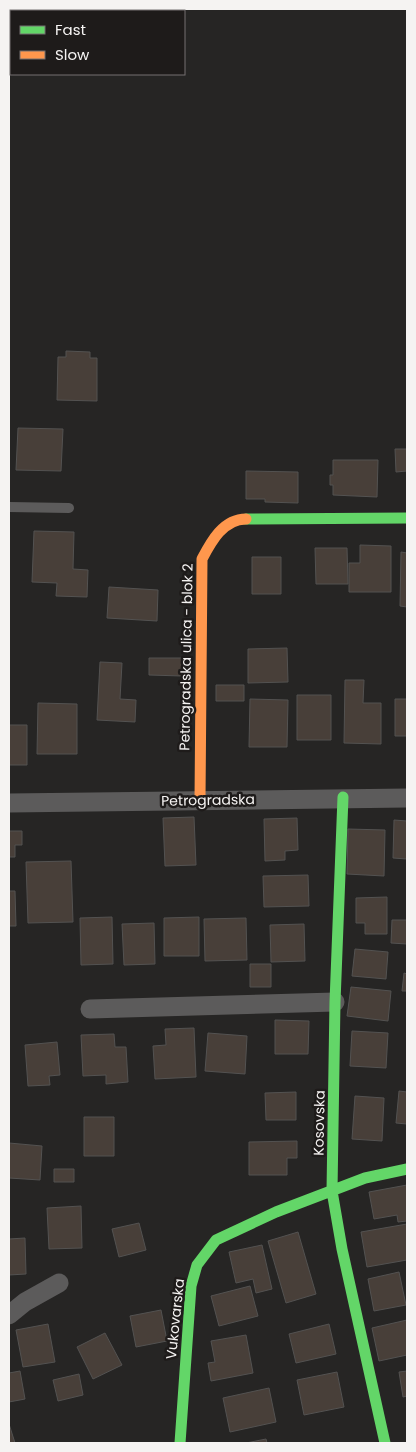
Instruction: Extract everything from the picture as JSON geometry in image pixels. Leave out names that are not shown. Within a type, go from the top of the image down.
[{"type":"street","name":"Petrogradska ulica - blok 2","points":[[200,800],[202,559],[214,536],[237,519],[407,518]]},
{"type":"street","name":"Petrogradska","points":[[9,803],[343,797],[407,798]]},
{"type":"street","name":"Kosovska","points":[[343,797],[335,1002],[332,1192],[342,1249],[385,1443]]},
{"type":"street","points":[[90,1009],[335,1002]]},
{"type":"street","name":"Vukovarska","points":[[180,1443],[191,1286],[196,1265],[216,1240],[276,1212],[365,1178],[407,1169]]},
{"type":"street","points":[[9,1315],[59,1283]]},
{"type":"lane","points":[[9,507],[69,508]]},
{"type":"building","points":[[66,351],[90,352],[90,358],[97,358],[97,401],[57,400],[58,357],[66,357]]},
{"type":"building","points":[[18,428],[63,429],[61,471],[16,470]]},
{"type":"building","points":[[395,449],[407,449],[407,471],[396,472]]},
{"type":"building","points":[[333,460],[378,460],[377,497],[333,495],[330,475],[333,475]]},
{"type":"building","points":[[246,471],[298,472],[298,503],[265,502],[265,499],[246,499]]},
{"type":"building","points":[[34,531],[74,532],[73,569],[88,570],[87,597],[56,596],[57,583],[32,582]]},
{"type":"building","points":[[360,545],[391,546],[391,592],[349,592],[349,563],[360,563]]},
{"type":"building","points":[[315,548],[347,548],[348,584],[316,584]]},
{"type":"building","points":[[401,552],[407,553],[407,607],[400,606]]},
{"type":"building","points":[[252,557],[281,557],[281,594],[252,594]]},
{"type":"building","points":[[109,587],[158,590],[157,621],[107,618]]},
{"type":"building","points":[[287,648],[288,682],[248,683],[248,649]]},
{"type":"building","points":[[149,658],[183,658],[182,676],[149,675]]},
{"type":"building","points":[[100,662],[122,663],[120,699],[136,700],[135,722],[97,720]]},
{"type":"building","points":[[345,680],[364,680],[363,703],[381,703],[381,744],[344,743]]},
{"type":"building","points":[[216,685],[244,685],[244,701],[216,701]]},
{"type":"building","points":[[297,695],[331,695],[331,740],[297,740]]},
{"type":"building","points":[[250,699],[288,700],[287,747],[249,747]]},
{"type":"building","points":[[395,699],[407,699],[407,736],[395,736]]},
{"type":"building","points":[[38,703],[77,704],[77,754],[37,754]]},
{"type":"building","points":[[9,725],[27,725],[27,765],[9,765]]},
{"type":"building","points":[[194,817],[196,865],[165,866],[163,818]]},
{"type":"building","points":[[297,818],[298,850],[285,851],[285,860],[265,861],[264,819]]},
{"type":"building","points":[[394,820],[407,821],[407,859],[393,858]]},
{"type":"building","points":[[348,829],[385,830],[384,876],[347,874]]},
{"type":"building","points":[[9,831],[22,831],[22,845],[15,845],[15,857],[9,857]]},
{"type":"building","points":[[71,861],[73,922],[28,923],[26,862]]},
{"type":"building","points":[[308,875],[309,906],[264,907],[263,876]]},
{"type":"building","points":[[9,891],[15,891],[16,926],[9,926]]},
{"type":"building","points":[[387,897],[387,934],[365,934],[365,923],[356,923],[356,898]]},
{"type":"building","points":[[112,917],[113,964],[81,965],[80,918]]},
{"type":"building","points":[[199,917],[199,956],[164,956],[164,918]]},
{"type":"building","points":[[246,918],[247,960],[205,961],[204,919]]},
{"type":"building","points":[[392,920],[407,920],[407,944],[391,943]]},
{"type":"building","points":[[154,923],[155,964],[124,965],[122,924]]},
{"type":"building","points":[[304,924],[305,961],[271,962],[270,925]]},
{"type":"building","points":[[355,949],[388,952],[386,979],[352,976]]},
{"type":"building","points":[[250,964],[271,964],[271,987],[250,987]]},
{"type":"building","points":[[404,973],[407,974],[407,991],[402,991]]},
{"type":"building","points":[[351,987],[391,991],[388,1021],[347,1016]]},
{"type":"building","points":[[275,1020],[309,1021],[308,1054],[275,1054]]},
{"type":"building","points":[[194,1028],[196,1077],[155,1079],[153,1046],[166,1045],[165,1029]]},
{"type":"building","points":[[352,1031],[388,1033],[386,1068],[350,1066]]},
{"type":"building","points":[[208,1033],[247,1036],[245,1074],[205,1071]]},
{"type":"building","points":[[114,1034],[115,1047],[126,1047],[128,1082],[106,1084],[106,1075],[83,1076],[81,1035]]},
{"type":"building","points":[[57,1042],[60,1075],[49,1076],[50,1085],[28,1086],[25,1045]]},
{"type":"building","points":[[399,1091],[407,1092],[407,1124],[396,1123]]},
{"type":"building","points":[[296,1092],[296,1120],[266,1120],[265,1093]]},
{"type":"building","points":[[355,1096],[384,1098],[382,1141],[352,1139]]},
{"type":"building","points":[[84,1117],[114,1117],[114,1156],[84,1156]]},
{"type":"building","points":[[297,1141],[297,1158],[287,1158],[287,1175],[249,1175],[249,1142]]},
{"type":"building","points":[[9,1143],[42,1146],[40,1180],[9,1178]]},
{"type":"building","points":[[54,1169],[74,1169],[74,1182],[54,1182]]},
{"type":"building","points":[[407,1185],[407,1221],[398,1222],[397,1215],[374,1219],[369,1192]]},
{"type":"building","points":[[81,1206],[82,1248],[49,1249],[47,1208]]},
{"type":"building","points":[[139,1223],[146,1250],[119,1257],[112,1229]]},
{"type":"building","points":[[407,1224],[407,1260],[367,1267],[361,1232]]},
{"type":"building","points":[[298,1232],[316,1294],[286,1303],[268,1241]]},
{"type":"building","points":[[25,1238],[26,1274],[9,1275],[9,1239]]},
{"type":"building","points":[[262,1245],[272,1289],[256,1293],[253,1279],[236,1283],[229,1252]]},
{"type":"building","points":[[399,1272],[406,1305],[374,1311],[368,1279]]},
{"type":"building","points":[[250,1286],[258,1316],[219,1326],[211,1296]]},
{"type":"building","points":[[161,1310],[167,1341],[136,1347],[130,1316]]},
{"type":"building","points":[[407,1320],[407,1355],[379,1361],[372,1328]]},
{"type":"building","points":[[48,1324],[55,1362],[23,1367],[16,1330]]},
{"type":"building","points":[[329,1324],[336,1354],[296,1363],[289,1334]]},
{"type":"building","points":[[105,1333],[122,1365],[93,1379],[77,1347]]},
{"type":"building","points":[[246,1335],[253,1373],[211,1381],[208,1363],[215,1362],[211,1341]]},
{"type":"building","points":[[20,1371],[25,1399],[9,1402],[9,1373]]},
{"type":"building","points":[[407,1371],[407,1396],[403,1397],[399,1372]]},
{"type":"building","points":[[337,1372],[344,1407],[304,1415],[297,1380]]},
{"type":"building","points":[[79,1374],[83,1395],[58,1401],[53,1380]]},
{"type":"building","points":[[269,1388],[276,1422],[230,1432],[223,1398]]},
{"type":"building","points":[[9,1424],[15,1443],[9,1443]]},
{"type":"building","points":[[266,1439],[267,1443],[246,1443]]},
{"type":"traffic: fast","points":[[246,519],[407,518]]},
{"type":"traffic: fast","points":[[343,797],[335,1002],[332,1191],[342,1249],[385,1443]]},
{"type":"traffic: fast","points":[[180,1443],[191,1286],[197,1265],[216,1240],[276,1212],[365,1178],[407,1169]]},
{"type":"traffic: slow","points":[[200,800],[202,559],[209,546],[224,527],[238,520],[246,519]]}]
